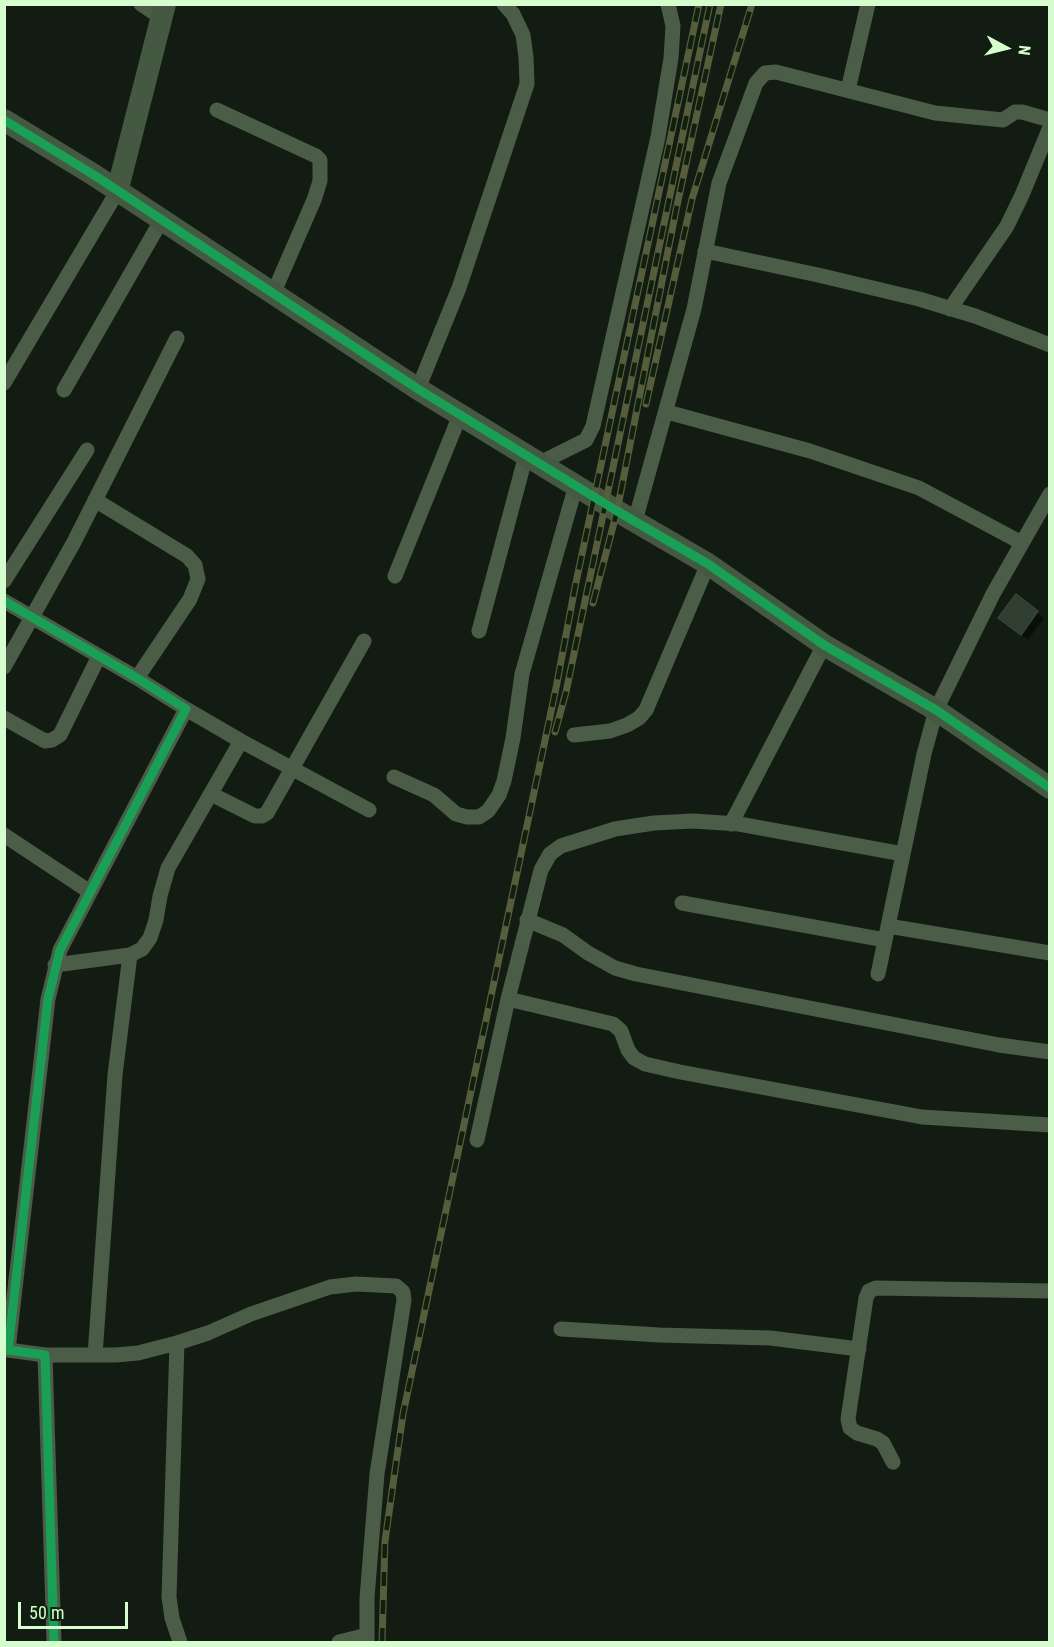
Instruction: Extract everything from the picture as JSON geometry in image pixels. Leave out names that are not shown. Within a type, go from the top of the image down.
[{"type":"street","points":[[4,383],[117,192],[164,11],[141,4]]},
{"type":"street","points":[[418,389],[459,288],[527,84],[523,35],[513,14],[504,4]]},
{"type":"street","points":[[533,459],[586,440],[593,426],[658,137],[671,58],[673,26],[668,4]]},
{"type":"street","points":[[848,90],[868,4]]},
{"type":"street","points":[[635,521],[694,309],[719,183],[756,83],[765,73],[776,72],[935,113],[1003,120],[1015,112],[1022,112],[1050,120]]},
{"type":"street","points":[[218,110],[316,156],[320,160],[320,181],[314,200],[273,294]]},
{"type":"street","points":[[4,120],[94,175],[418,389],[708,564],[824,645],[936,710],[1047,781]]},
{"type":"street","points":[[950,309],[1007,226],[1050,127]]},
{"type":"street","points":[[64,390],[161,221]]},
{"type":"street","points":[[705,252],[919,299],[1050,345]]},
{"type":"street","points":[[4,667],[33,618],[177,338]]},
{"type":"street","points":[[667,412],[810,451],[919,488],[1022,543]]},
{"type":"street","points":[[395,576],[460,415]]},
{"type":"street","points":[[4,581],[87,450]]},
{"type":"street","points":[[479,631],[533,459]]},
{"type":"street","points":[[394,777],[434,795],[456,814],[467,816],[479,817],[488,811],[500,795],[513,738],[522,674],[576,485]]},
{"type":"street","points":[[878,974],[924,754],[936,710],[993,594],[1022,543],[1044,519],[1050,494]]},
{"type":"street","points":[[95,500],[186,556],[195,565],[198,579],[189,599],[137,678]]},
{"type":"street","points":[[574,735],[610,731],[639,718],[646,710],[708,564]]},
{"type":"street","points":[[4,601],[241,741],[369,810]]},
{"type":"street","points":[[211,794],[255,816],[267,813],[364,641]]},
{"type":"street","points":[[731,824],[824,645]]},
{"type":"street","points":[[4,718],[45,741],[60,735],[99,656]]},
{"type":"street","points":[[186,709],[60,950],[55,965],[48,999],[6,1350],[45,1355],[138,1353],[177,1343],[330,1287],[386,1284],[396,1286],[403,1292],[404,1300],[377,1474],[367,1598],[367,1639],[339,1642]]},
{"type":"street","points":[[55,965],[129,955],[142,949],[150,938],[156,920],[162,884],[168,868],[241,741]]},
{"type":"street","points":[[477,1140],[527,920],[541,870],[549,854],[561,846],[615,829],[654,823],[693,821],[731,824],[903,854]]},
{"type":"street","points":[[4,836],[90,892]]},
{"type":"street","points":[[682,903],[886,933],[1050,952]]},
{"type":"street","points":[[527,920],[563,935],[588,953],[615,968],[636,974],[999,1045],[1050,1052]]},
{"type":"street","points":[[95,1355],[115,1075],[129,955]]},
{"type":"street","points":[[508,999],[613,1024],[621,1031],[628,1050],[634,1058],[645,1064],[922,1117],[1050,1125]]},
{"type":"street","points":[[893,1462],[883,1443],[857,1433],[850,1428],[848,1419],[866,1298],[869,1291],[876,1288],[1050,1291]]},
{"type":"street","points":[[561,1329],[770,1338],[859,1349]]},
{"type":"street","points":[[177,1343],[170,1597],[172,1618],[180,1642]]},
{"type":"street","points":[[45,1355],[54,1642]]},
{"type":"building","points":[[1016,594],[1038,611],[1021,635],[998,618]]},
{"type":"railway","points":[[382,1642],[385,1541],[403,1414],[699,4]]},
{"type":"railway","points":[[555,732],[566,692],[710,4]]},
{"type":"railway","points":[[593,603],[617,511],[676,210],[721,4]]},
{"type":"railway","points":[[646,404],[692,199],[752,4]]},
{"type":"cycle path","points":[[4,120],[94,175],[418,389],[708,564],[824,645],[936,710],[1050,788]]},
{"type":"cycle path","points":[[4,601],[186,709],[60,950],[48,999],[8,1350],[45,1355],[54,1642]]}]
